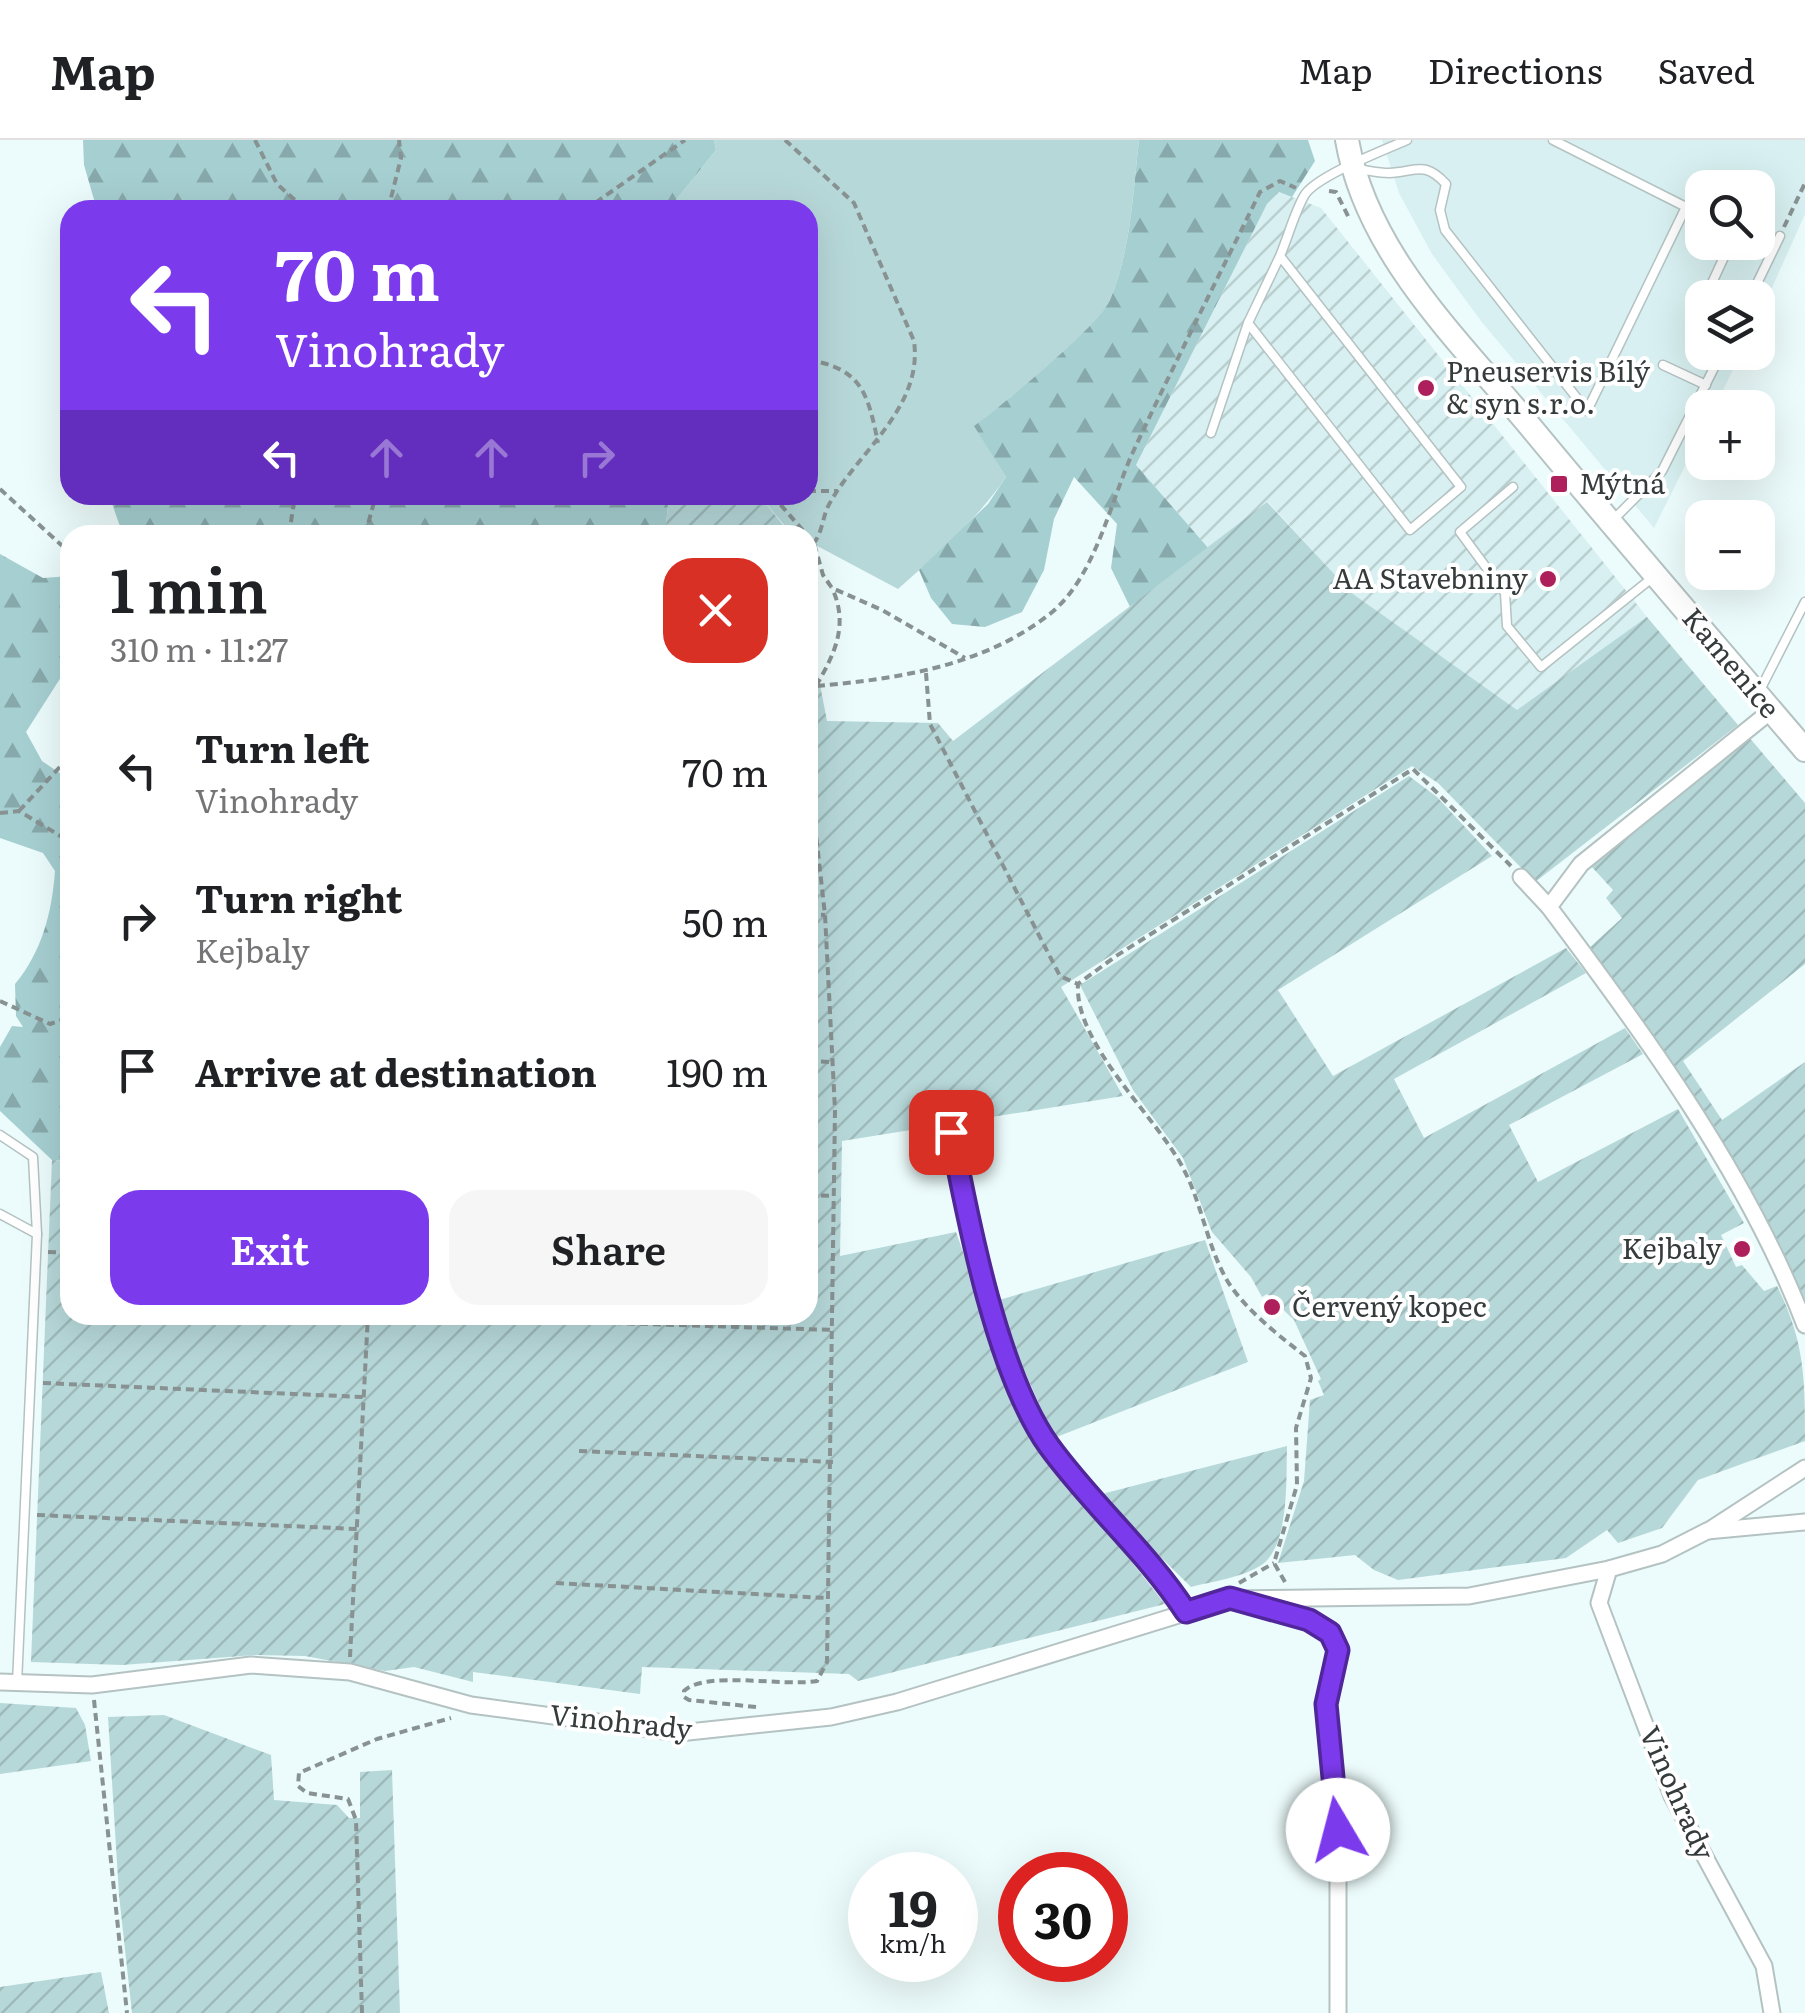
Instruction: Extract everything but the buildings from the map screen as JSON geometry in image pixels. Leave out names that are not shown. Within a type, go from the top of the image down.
[{"type":"street","name":"Kamenice","points":[[1347,140],[1352,168],[1384,242],[1440,322],[1805,750]]},
{"type":"street","points":[[1549,907],[1581,864],[1765,702]]},
{"type":"street","points":[[1521,877],[1549,907],[1704,1132],[1786,1274],[1805,1325]]},
{"type":"street","points":[[951,1132],[970,1231],[1006,1348],[1048,1444],[1168,1585],[1186,1612]]},
{"type":"street","points":[[1706,1531],[1805,1468]]},
{"type":"street","name":"Vinohrady","points":[[0,1682],[92,1685],[251,1665],[350,1672],[471,1705],[679,1733],[831,1717],[897,1702],[1230,1598],[1469,1596],[1609,1569],[1662,1554],[1706,1531],[1805,1522]]},
{"type":"street","name":"Vinohrady","points":[[1609,1569],[1599,1603],[1672,1796],[1764,1966],[1772,2013]]},
{"type":"street","points":[[1230,1598],[1309,1620],[1330,1633],[1338,1650],[1326,1704],[1338,1830],[1338,2013]]},
{"type":"lane","points":[[1211,433],[1248,323],[1305,192],[1328,174],[1352,168],[1408,140]]},
{"type":"lane","points":[[1352,168],[1392,173],[1417,166],[1434,171],[1446,184],[1440,210],[1445,230],[1588,411],[1686,207],[1553,140]]},
{"type":"lane","points":[[1759,280],[1780,236]]},
{"type":"lane","points":[[1248,323],[1410,530],[1461,487],[1280,256]]},
{"type":"lane","points":[[1664,364],[1706,385]]},
{"type":"lane","points":[[1611,522],[1662,471],[1713,370]]},
{"type":"lane","points":[[1513,488],[1460,532],[1505,593],[1507,626],[1540,667],[1656,575]]},
{"type":"lane","points":[[1765,702],[1805,602]]},
{"type":"lane","points":[[0,1135],[33,1157],[38,1252],[18,1684]]},
{"type":"lane","points":[[0,1214],[37,1234]]},
{"type":"path","points":[[390,200],[400,158],[399,140]]},
{"type":"path","points":[[604,200],[685,140]]},
{"type":"path","points":[[785,140],[854,204],[914,341],[917,361],[878,443],[838,491],[818,534]]},
{"type":"path","points":[[257,143],[276,184],[294,200]]},
{"type":"path","points":[[818,686],[926,673],[939,664],[965,658],[1032,627],[1056,610],[1084,570],[1132,455],[1260,192],[1280,181],[1305,192],[1336,192],[1352,225]]},
{"type":"path","points":[[1780,236],[1805,184]]},
{"type":"path","points":[[818,361],[838,364],[856,378],[873,415],[878,443]]},
{"type":"path","points":[[1550,414],[1566,384]]},
{"type":"path","points":[[0,489],[60,544]]},
{"type":"path","points":[[818,491],[838,491]]},
{"type":"path","points":[[781,505],[798,525]]},
{"type":"path","points":[[818,557],[842,615],[840,633],[818,682]]},
{"type":"path","points":[[832,588],[882,610],[965,658]]},
{"type":"path","points":[[926,673],[930,724],[1060,976],[1078,984]]},
{"type":"path","points":[[0,814],[20,811],[60,767]]},
{"type":"path","points":[[1294,1598],[1274,1563],[1296,1485],[1296,1428],[1310,1378],[1305,1356],[1240,1300],[1226,1278],[1183,1167],[1116,1073],[1077,1001],[1078,984],[1088,973],[1413,769],[1521,877]]},
{"type":"path","points":[[20,811],[60,836]]},
{"type":"path","points":[[700,1700],[684,1698],[684,1691],[712,1680],[789,1686],[817,1681],[827,1662],[834,1196],[825,914],[818,852]]},
{"type":"path","points":[[818,914],[825,914]]},
{"type":"path","points":[[0,1001],[50,1024],[60,1020]]},
{"type":"path","points":[[818,1061],[831,1062]]},
{"type":"path","points":[[818,1195],[834,1196]]},
{"type":"path","points":[[38,1252],[60,1253]]},
{"type":"path","points":[[350,1672],[368,1325]]},
{"type":"path","points":[[696,1325],[834,1330]]},
{"type":"path","points":[[33,1382],[365,1397]]},
{"type":"path","points":[[578,1451],[832,1462]]},
{"type":"path","points":[[28,1514],[358,1530]]},
{"type":"path","points":[[556,1583],[826,1598]]},
{"type":"path","points":[[92,1685],[111,1829],[127,2013]]},
{"type":"path","points":[[362,2013],[356,1820],[348,1798],[308,1793],[298,1786],[299,1774],[348,1756],[377,1739],[442,1724]]},
{"type":"shaded area","points":[[714,140],[1139,140],[1127,241],[1110,300],[1070,346],[975,426],[1006,477],[969,523],[898,589],[818,546],[818,525],[784,525],[767,505],[818,505],[818,200],[676,200],[716,150]]},
{"type":"shaded area","points":[[1382,140],[1805,140],[1805,214],[1775,281],[1685,280],[1685,370],[1733,370],[1723,390],[1685,390],[1685,466],[1654,528],[1481,321],[1432,254],[1399,193]]},
{"type":"shaded area","points":[[1279,192],[1321,208],[1647,617],[1517,711],[1353,594],[1268,502],[1210,550],[1136,465],[1267,204]]},
{"type":"shaded area","points":[[1267,502],[1353,594],[1517,710],[1647,617],[1738,725],[1535,882],[1438,783],[1412,766],[1061,987],[1123,1096],[842,1141],[840,1256],[956,1232],[1024,1426],[1165,1604],[858,1681],[849,1674],[642,1667],[640,1694],[473,1672],[473,1682],[414,1667],[385,1671],[305,1656],[255,1655],[122,1665],[31,1662],[52,1160],[60,1160],[60,1325],[818,1325],[818,675],[827,721],[938,723],[953,741]]},
{"type":"shaded area","points":[[668,505],[767,505],[783,525],[666,525]]},
{"type":"shaded area","points":[[1748,736],[1805,803],[1805,964],[1683,1061],[1722,1120],[1805,1062],[1805,1301],[1775,1237],[1588,949],[1622,918],[1606,898],[1613,890],[1590,865]]},
{"type":"shaded area","points":[[1409,776],[1437,797],[1492,856],[1278,990],[1333,1076],[1566,948],[1586,973],[1394,1079],[1424,1138],[1625,1028],[1643,1054],[1509,1125],[1538,1182],[1678,1109],[1744,1223],[1721,1235],[1736,1267],[1742,1265],[1764,1291],[1777,1286],[1786,1306],[1802,1361],[1805,1441],[1698,1480],[1662,1528],[1618,1543],[1607,1530],[1566,1558],[1398,1580],[1374,1570],[1355,1555],[1278,1563],[1304,1481],[1310,1400],[1324,1395],[1318,1381],[1321,1379],[1294,1320],[1267,1294],[1262,1297],[1251,1277],[1212,1232],[1183,1158],[1133,1090],[1080,985]]},
{"type":"shaded area","points":[[1205,1240],[1248,1362],[1054,1438],[1011,1340],[999,1300]]},
{"type":"shaded area","points":[[1287,1446],[1286,1493],[1277,1544],[1260,1566],[1227,1579],[1191,1587],[1098,1495]]},
{"type":"shaded area","points":[[0,1703],[76,1708],[85,1725],[91,1761],[0,1774]]},
{"type":"shaded area","points":[[164,1715],[271,1755],[274,1800],[337,1805],[349,1818],[360,1818],[360,1772],[392,1770],[400,2013],[132,2013],[119,1895],[108,1717]]},
{"type":"shaded area","points":[[101,1972],[109,2013],[0,2013],[0,1987]]},
{"type":"green space","points":[[83,140],[714,140],[716,150],[676,200],[94,200],[84,165]]},
{"type":"green space","points":[[1139,140],[1308,140],[1315,161],[1292,197],[1279,192],[1267,204],[1136,465],[1210,550],[1131,609],[1111,568],[1117,524],[1074,477],[1054,519],[1044,570],[1022,612],[985,627],[952,624],[931,598],[919,570],[988,504],[1006,477],[974,426],[1069,346],[1110,300],[1127,241]]},
{"type":"green space","points":[[112,505],[668,505],[666,525],[120,525]]},
{"type":"green space","points":[[0,554],[43,578],[60,577],[60,679],[26,732],[42,761],[60,773],[60,1160],[52,1160],[0,1111],[0,1047],[12,1026],[23,1027],[16,1016],[15,984],[44,931],[55,871],[43,853],[0,838]]},
{"type":"place","name":"Pneuservis Bílý & syn s.r.o.","points":[[1426,388]]},
{"type":"place","name":"Mýtná","points":[[1559,484]]},
{"type":"place","name":"AA Stavebniny","points":[[1548,579]]},
{"type":"place","name":"Kejbaly","points":[[1742,1249]]},
{"type":"place","name":"Červený kopec","points":[[1272,1307]]},
{"type":"route","points":[[951,1132],[970,1231],[1006,1348],[1048,1444],[1168,1585],[1186,1612],[1230,1598],[1309,1620],[1330,1633],[1338,1650],[1326,1704],[1338,1830]]}]
